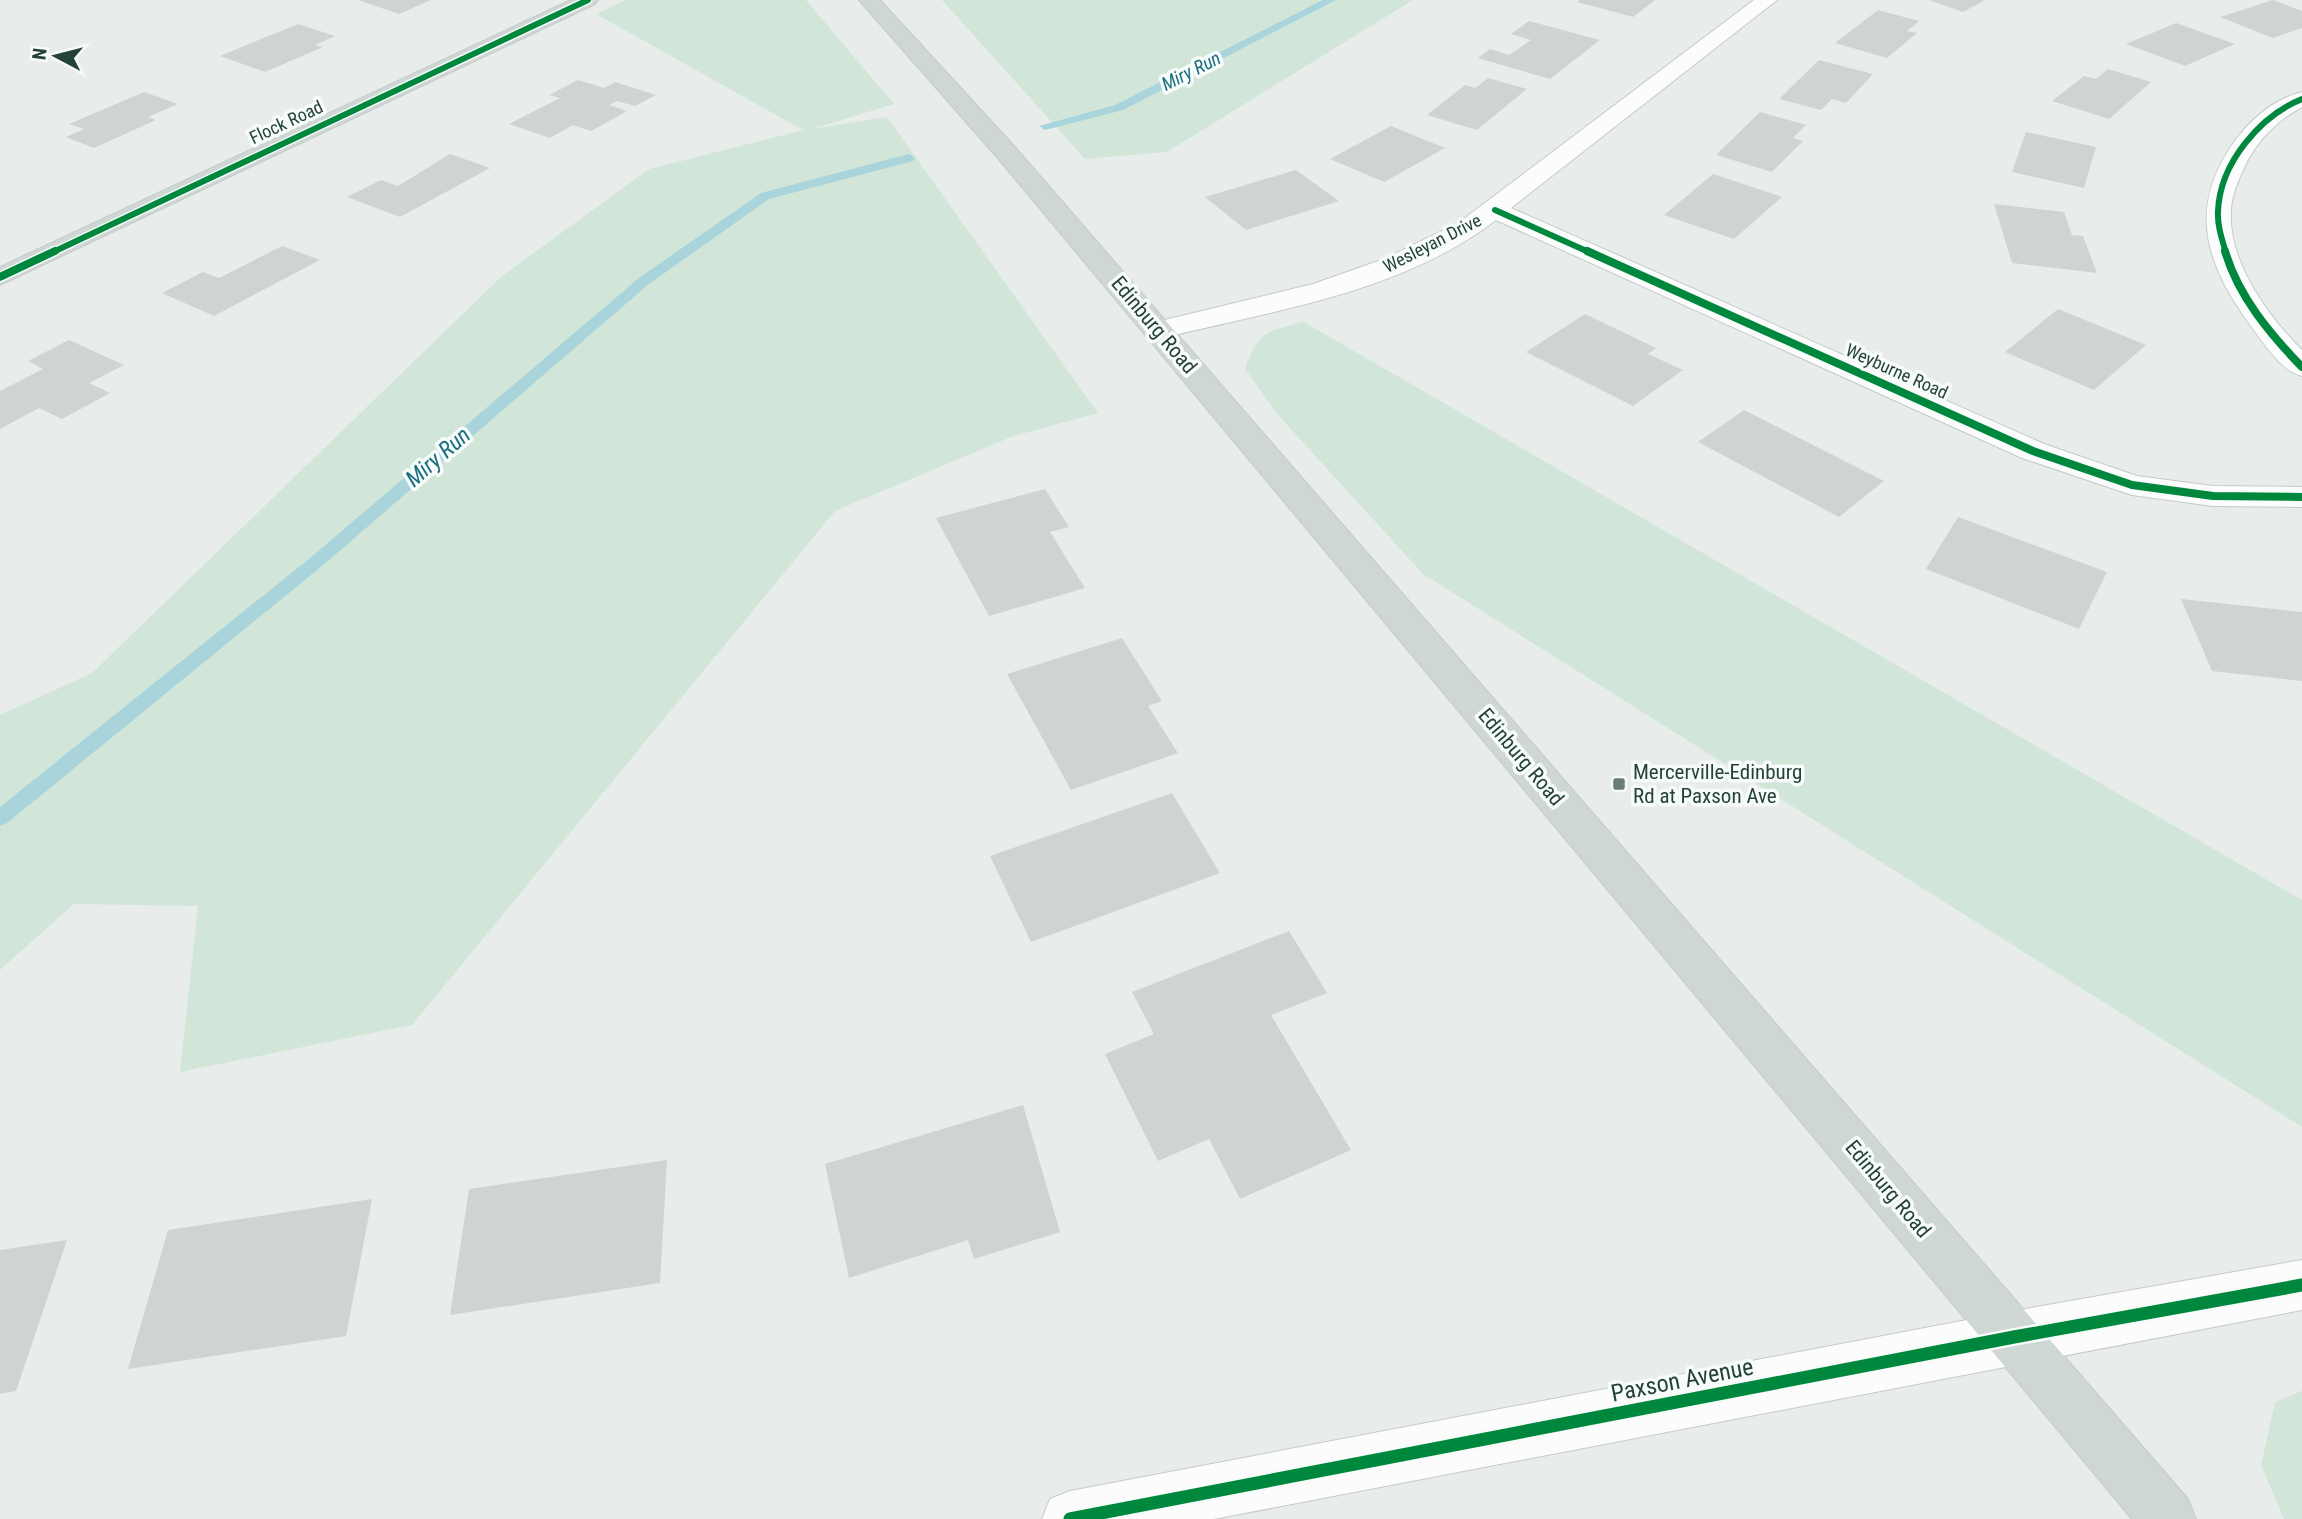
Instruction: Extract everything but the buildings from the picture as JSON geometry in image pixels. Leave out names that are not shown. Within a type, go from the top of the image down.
[{"type":"main road","name":"Flock Road","points":[[0,277],[588,0]]},
{"type":"main road","name":"Edinburg Road","points":[[869,0],[1005,150],[2168,1519]]},
{"type":"street","name":"Wesleyan Drive","points":[[1158,330],[1322,290],[1394,265],[1466,230],[1767,0]]},
{"type":"street","points":[[2302,99],[2269,118],[2243,145],[2228,177],[2217,212],[2226,257],[2250,303],[2302,367]]},
{"type":"street","name":"Weyburne Road","points":[[1495,210],[2034,452],[2132,485],[2213,496],[2302,497]]},
{"type":"street","name":"Paxson Avenue","points":[[1070,1519],[2014,1337],[2302,1285]]},
{"type":"green space","points":[[626,0],[806,0],[894,104],[812,129],[887,117],[1098,413],[1011,437],[835,511],[412,1025],[180,1072],[198,906],[74,904],[0,970],[0,715],[92,673],[502,276],[649,169],[803,130],[596,14]]},
{"type":"green space","points":[[942,0],[1413,0],[1167,152],[1085,159]]},
{"type":"green space","points":[[1304,322],[2302,900],[2302,1127],[1423,574],[1278,415],[1245,369],[1255,346],[1266,334]]},
{"type":"green space","points":[[2302,1391],[2302,1519],[2284,1519],[2261,1465],[2275,1402]]},
{"type":"waterway","name":"Miry Run","points":[[1045,126],[1119,108],[1331,0]]},
{"type":"waterway","name":"Miry Run","points":[[0,818],[316,562],[644,281],[765,196],[909,158]]},
{"type":"cycle path","points":[[0,277],[588,0]]},
{"type":"cycle path","points":[[2302,99],[2273,115],[2248,140],[2224,186],[2218,215],[2227,257],[2246,298],[2272,335],[2302,367]]},
{"type":"cycle path","points":[[1495,210],[2033,451],[2132,485],[2213,496],[2302,497]]},
{"type":"cycle path","points":[[1070,1519],[2014,1337],[2302,1285]]},
{"type":"place","name":"Mercerville-Edinburg Rd at Paxson Ave","points":[[1619,784]]}]
